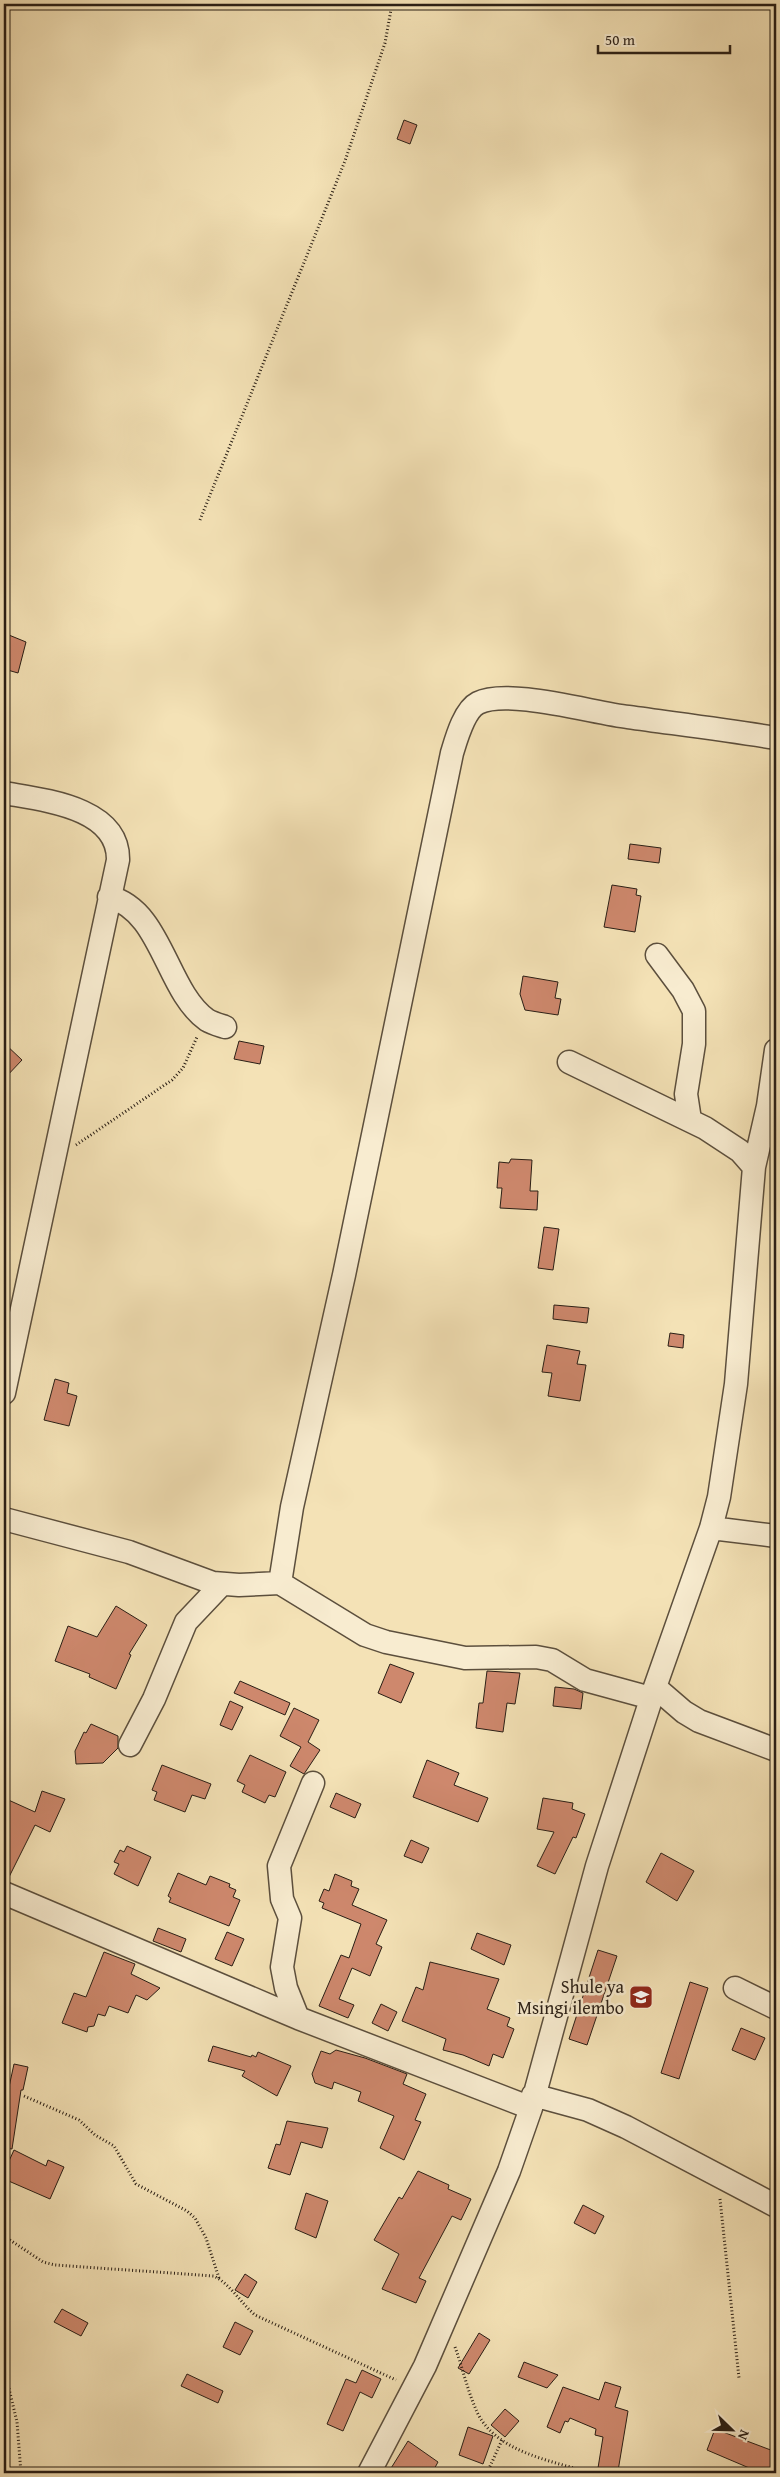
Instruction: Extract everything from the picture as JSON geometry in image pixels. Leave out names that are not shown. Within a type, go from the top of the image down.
[{"type":"street","points":[[280,1583],[292,1507],[344,1275],[452,753],[461,725],[476,704],[495,698],[546,703],[626,717],[776,738]]},
{"type":"street","points":[[4,793],[58,804],[87,814],[110,830],[117,842],[118,860],[4,1393]]},
{"type":"street","points":[[109,897],[121,900],[131,907],[148,929],[191,1004],[215,1022]]},
{"type":"street","points":[[657,955],[683,990],[694,1012],[694,1044],[686,1094],[690,1120]]},
{"type":"street","points":[[369,2473],[413,2388],[509,2171],[532,2101],[597,1866],[653,1692],[711,1528],[719,1497],[736,1384],[754,1168],[772,1108],[776,1050]]},
{"type":"street","points":[[569,1062],[690,1120],[726,1140],[740,1151],[754,1168]]},
{"type":"street","points":[[4,1519],[129,1552],[190,1575],[222,1584],[280,1583],[365,1635],[386,1642],[465,1658],[536,1657],[552,1660],[585,1680],[653,1692],[699,1721],[776,1750]]},
{"type":"street","points":[[711,1528],[776,1536]]},
{"type":"street","points":[[130,1745],[154,1699],[186,1622],[222,1584]]},
{"type":"street","points":[[298,2018],[286,1988],[282,1966],[290,1918],[282,1898],[279,1866],[313,1783]]},
{"type":"street","points":[[4,1893],[298,2018],[532,2101],[588,2110],[776,2206]]},
{"type":"street","points":[[735,1988],[776,2008]]},
{"type":"path","points":[[200,520],[345,161],[385,43],[392,4]]},
{"type":"path","points":[[54,1161],[172,1080],[183,1068],[215,1022]]},
{"type":"path","points":[[24,2096],[79,2120],[95,2135],[114,2146],[136,2184],[187,2211],[195,2218],[206,2238],[219,2278]]},
{"type":"path","points":[[717,2175],[739,2378]]},
{"type":"path","points":[[4,2236],[43,2262],[55,2265],[214,2276],[226,2282],[245,2306],[255,2315],[413,2388]]},
{"type":"path","points":[[4,2295],[8,2264],[8,2238]]},
{"type":"path","points":[[445,2318],[478,2414],[502,2440],[511,2447],[592,2473]]},
{"type":"path","points":[[4,2368],[17,2422],[21,2473]]},
{"type":"path","points":[[487,2473],[502,2440]]},
{"type":"building","points":[[404,120],[417,125],[410,144],[397,139]]},
{"type":"building","points":[[4,633],[26,642],[18,673],[4,669]]},
{"type":"building","points":[[630,844],[661,848],[659,863],[628,859]]},
{"type":"building","points":[[612,885],[637,889],[636,895],[641,896],[635,932],[604,927]]},
{"type":"building","points":[[523,976],[558,982],[555,998],[561,999],[558,1015],[525,1010],[520,994]]},
{"type":"building","points":[[239,1041],[264,1046],[260,1064],[234,1059]]},
{"type":"building","points":[[4,1043],[22,1060],[4,1079]]},
{"type":"building","points":[[511,1159],[532,1160],[530,1191],[538,1191],[537,1210],[500,1208],[502,1188],[497,1188],[499,1162],[509,1163]]},
{"type":"building","points":[[544,1227],[559,1229],[553,1270],[538,1268]]},
{"type":"building","points":[[554,1305],[589,1308],[587,1323],[553,1319]]},
{"type":"building","points":[[670,1333],[684,1335],[683,1348],[668,1346]]},
{"type":"building","points":[[547,1345],[580,1351],[577,1364],[586,1365],[580,1401],[548,1396],[552,1373],[542,1372]]},
{"type":"building","points":[[55,1379],[69,1383],[67,1393],[77,1396],[69,1426],[44,1420]]},
{"type":"building","points":[[116,1606],[147,1625],[129,1654],[131,1655],[116,1689],[89,1677],[90,1674],[55,1661],[68,1626],[97,1637]]},
{"type":"building","points":[[390,1664],[414,1673],[401,1703],[378,1693]]},
{"type":"building","points":[[487,1671],[520,1673],[515,1704],[507,1703],[503,1732],[476,1728],[479,1703],[483,1703]]},
{"type":"building","points":[[240,1681],[290,1703],[285,1715],[234,1693]]},
{"type":"building","points":[[555,1687],[574,1689],[583,1693],[581,1709],[553,1706]]},
{"type":"building","points":[[230,1701],[243,1707],[232,1730],[220,1725]]},
{"type":"building","points":[[294,1708],[319,1720],[308,1742],[320,1750],[304,1774],[290,1766],[301,1747],[280,1736]]},
{"type":"building","points":[[91,1724],[118,1736],[118,1748],[103,1763],[76,1764],[75,1751],[84,1732],[86,1733]]},
{"type":"building","points":[[250,1755],[286,1772],[275,1797],[269,1795],[265,1803],[242,1792],[245,1785],[237,1781]]},
{"type":"building","points":[[427,1760],[459,1773],[454,1785],[488,1798],[478,1822],[413,1797]]},
{"type":"building","points":[[162,1765],[211,1784],[205,1799],[192,1795],[185,1812],[154,1800],[157,1792],[152,1790]]},
{"type":"building","points":[[42,1791],[65,1799],[50,1832],[35,1825],[7,1881],[4,1880],[4,1798],[35,1812]]},
{"type":"building","points":[[336,1793],[361,1804],[355,1818],[330,1807]]},
{"type":"building","points":[[543,1798],[573,1803],[572,1809],[585,1814],[576,1838],[573,1837],[555,1874],[537,1866],[554,1832],[537,1829]]},
{"type":"building","points":[[411,1840],[429,1848],[422,1863],[404,1856]]},
{"type":"building","points":[[127,1846],[151,1857],[138,1886],[114,1874],[119,1864],[114,1862],[120,1850],[124,1852]]},
{"type":"building","points":[[661,1853],[694,1871],[677,1901],[646,1882]]},
{"type":"building","points":[[178,1873],[206,1885],[210,1876],[230,1884],[229,1887],[236,1890],[233,1897],[240,1900],[229,1926],[169,1902],[171,1898],[168,1896]]},
{"type":"building","points":[[335,1874],[352,1881],[351,1886],[359,1889],[352,1905],[387,1920],[376,1944],[382,1947],[370,1976],[352,1968],[339,1999],[354,2005],[348,2018],[319,2006],[341,1955],[349,1958],[361,1924],[322,1908],[324,1903],[319,1901],[324,1889],[329,1891]]},
{"type":"building","points":[[158,1928],[186,1939],[181,1952],[153,1941]]},
{"type":"building","points":[[227,1932],[244,1939],[232,1966],[215,1959]]},
{"type":"building","points":[[477,1933],[511,1945],[504,1965],[471,1949]]},
{"type":"building","points":[[598,1950],[617,1956],[587,2045],[569,2039]]},
{"type":"building","points":[[104,1952],[135,1964],[131,1974],[160,1988],[147,2000],[136,1995],[128,2013],[109,2006],[105,2016],[98,2014],[94,2026],[88,2027],[87,2032],[62,2023],[74,1993],[86,1997]]},
{"type":"building","points":[[430,1962],[499,1979],[487,2009],[510,2018],[507,2026],[514,2029],[503,2058],[493,2054],[489,2066],[463,2055],[443,2050],[446,2039],[402,2021],[416,1987],[423,1990]]},
{"type":"building","points":[[690,1982],[708,1988],[679,2079],[661,2073]]},
{"type":"building","points":[[381,2004],[397,2012],[388,2031],[372,2023]]},
{"type":"building","points":[[741,2028],[765,2038],[755,2060],[732,2050]]},
{"type":"building","points":[[213,2046],[251,2057],[252,2055],[256,2057],[258,2052],[291,2066],[277,2096],[242,2076],[245,2071],[208,2061]]},
{"type":"building","points":[[336,2050],[365,2058],[407,2074],[403,2084],[426,2094],[415,2120],[421,2122],[404,2160],[380,2148],[394,2116],[358,2101],[361,2092],[334,2082],[332,2089],[315,2083],[312,2074],[321,2051],[330,2054]]},
{"type":"building","points":[[14,2064],[28,2067],[23,2090],[21,2090],[12,2149],[4,2148],[4,2110]]},
{"type":"building","points":[[287,2121],[328,2128],[322,2148],[301,2142],[290,2175],[268,2168],[276,2144],[280,2145]]},
{"type":"building","points":[[14,2150],[46,2166],[48,2160],[64,2167],[50,2199],[4,2179],[4,2172]]},
{"type":"building","points":[[418,2171],[449,2185],[448,2189],[471,2199],[461,2220],[452,2216],[419,2278],[426,2281],[416,2303],[382,2289],[399,2254],[374,2240],[399,2197],[402,2199]]},
{"type":"building","points":[[306,2193],[328,2201],[316,2238],[295,2229]]},
{"type":"building","points":[[583,2205],[604,2216],[595,2234],[574,2223]]},
{"type":"building","points":[[245,2274],[257,2282],[248,2298],[235,2290]]},
{"type":"building","points":[[62,2309],[88,2323],[81,2336],[54,2322]]},
{"type":"building","points":[[235,2322],[253,2331],[240,2355],[223,2347]]},
{"type":"building","points":[[479,2333],[490,2340],[469,2374],[458,2368]]},
{"type":"building","points":[[524,2362],[558,2375],[547,2388],[518,2377]]},
{"type":"building","points":[[362,2370],[381,2379],[372,2398],[360,2392],[343,2431],[327,2424],[346,2379],[356,2383]]},
{"type":"building","points":[[187,2374],[223,2391],[218,2403],[181,2386]]},
{"type":"building","points":[[605,2382],[621,2387],[615,2407],[628,2411],[618,2471],[598,2468],[603,2437],[595,2435],[596,2429],[570,2418],[568,2422],[565,2421],[560,2433],[547,2427],[563,2387],[599,2400]]},
{"type":"building","points":[[505,2409],[519,2421],[505,2437],[491,2425]]},
{"type":"building","points":[[468,2427],[493,2436],[483,2464],[459,2455]]},
{"type":"building","points":[[715,2429],[776,2452],[776,2473],[761,2473],[707,2450]]},
{"type":"building","points":[[408,2441],[438,2462],[432,2473],[388,2473]]},
{"type":"place","name":"Shule ya Msingi ilembo","points":[[641,1997]]}]
